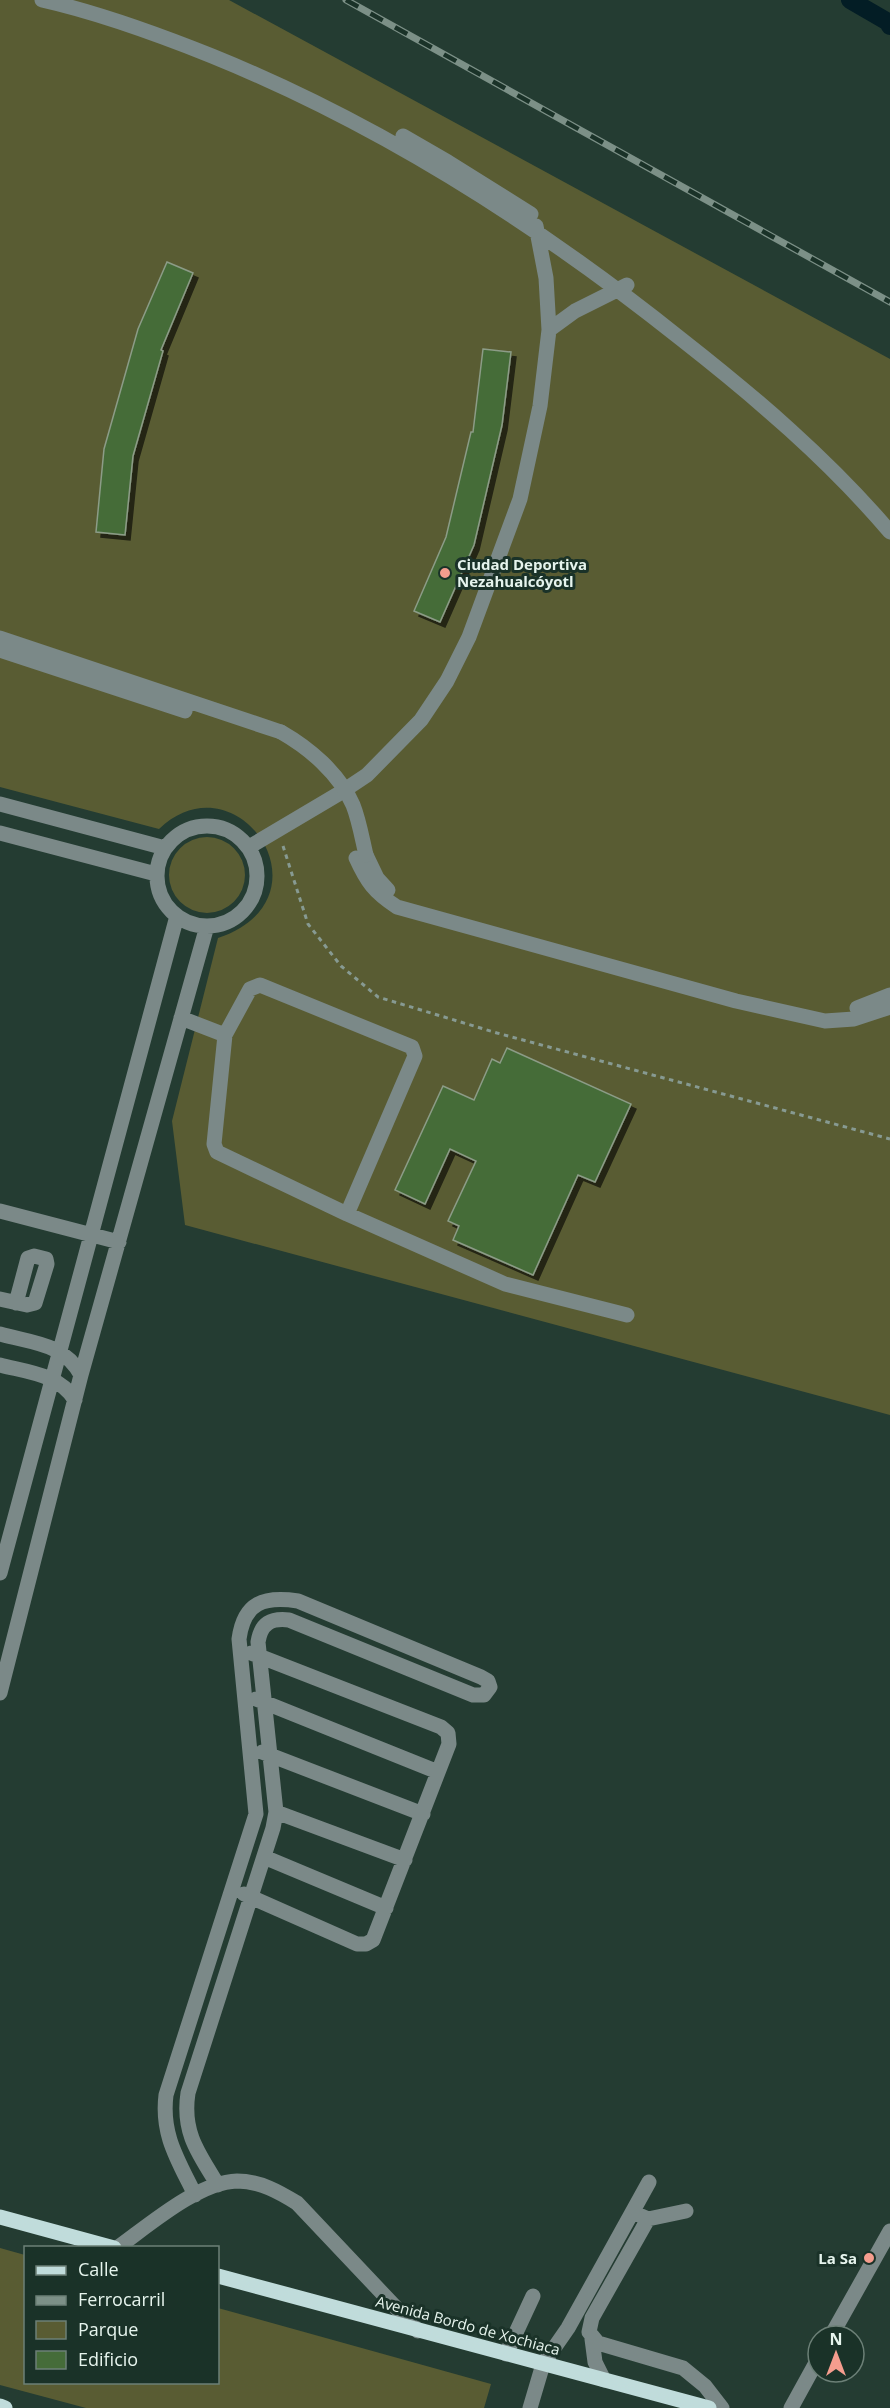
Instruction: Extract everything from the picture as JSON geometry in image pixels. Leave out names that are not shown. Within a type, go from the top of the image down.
[{"type":"main road","points":[[0,2217],[112,2246]]},
{"type":"main road","name":"Avenida Bordo de Xochiaca","points":[[219,2276],[709,2408]]},
{"type":"main road","points":[[0,2406],[5,2408]]},
{"type":"street","points":[[42,0],[151,31],[255,74],[356,122],[537,224]]},
{"type":"street","points":[[81,0],[155,22],[260,65],[362,114],[448,162],[537,224],[754,385],[826,452],[890,517]]},
{"type":"street","points":[[249,847],[340,794],[367,775],[421,720],[447,681],[470,637],[520,499],[540,406],[549,330],[546,278],[537,224]]},
{"type":"street","points":[[549,330],[575,311],[623,287]]},
{"type":"street","points":[[623,287],[749,392],[820,459],[890,532]]},
{"type":"street","points":[[0,638],[304,746],[334,776],[352,804],[367,882],[380,896],[397,907],[736,1001],[825,1021],[854,1019],[890,1007]]},
{"type":"street","points":[[0,650],[278,736]]},
{"type":"street","points":[[0,804],[165,848]]},
{"type":"street","points":[[209,825],[224,828],[238,835],[249,847],[256,861],[258,876],[256,892],[248,906],[237,917],[222,924],[207,926],[191,924],[177,916],[162,898],[156,874],[159,858],[179,834],[193,827],[209,825]]},
{"type":"street","points":[[0,833],[156,874]]},
{"type":"street","points":[[361,856],[377,878],[400,899],[728,988],[827,1011],[854,1009],[890,995]]},
{"type":"street","points":[[0,1573],[177,916]]},
{"type":"street","points":[[0,1693],[81,1375],[207,926]]},
{"type":"street","points":[[347,1214],[415,1056],[412,1047],[260,985],[250,988],[225,1035],[214,1144],[217,1152],[347,1214],[506,1284],[627,1315]]},
{"type":"street","points":[[181,1018],[225,1035]]},
{"type":"street","points":[[0,1211],[119,1242]]},
{"type":"street","points":[[0,1299],[16,1303]]},
{"type":"street","points":[[0,1334],[60,1350],[75,1364],[81,1375]]},
{"type":"street","points":[[0,1365],[52,1378],[63,1385],[75,1400]]},
{"type":"street","points":[[195,2195],[169,2140],[164,2112],[166,2095],[256,1814],[240,1650],[241,1624],[248,1612],[263,1602],[283,1599],[298,1601],[488,1681],[489,1690],[480,1696],[289,1620],[279,1619],[268,1623],[260,1630],[258,1642],[276,1812],[264,1857],[188,2093],[185,2110],[191,2139],[218,2185]]},
{"type":"street","points":[[233,1888],[250,1898],[357,1944],[366,1944],[373,1940],[449,1744],[448,1733],[441,1727],[260,1655],[240,1650]]},
{"type":"street","points":[[245,1695],[438,1772]]},
{"type":"street","points":[[251,1749],[423,1814]]},
{"type":"street","points":[[276,1812],[405,1860]]},
{"type":"street","points":[[264,1857],[386,1908]]},
{"type":"street","points":[[118,2246],[195,2195],[218,2185],[237,2181],[257,2183],[277,2191],[297,2204],[418,2331]]},
{"type":"street","points":[[530,2408],[543,2364],[568,2328],[649,2182]]},
{"type":"street","points":[[633,2212],[648,2219],[686,2211]]},
{"type":"street","points":[[604,2380],[595,2361],[589,2332],[592,2318],[648,2219]]},
{"type":"street","points":[[838,2324],[890,2231]]},
{"type":"street","points":[[506,2354],[533,2296]]},
{"type":"street","points":[[592,2338],[598,2343],[683,2368],[705,2386],[722,2408]]},
{"type":"street","points":[[791,2408],[806,2381]]},
{"type":"path","points":[[277,830],[308,924],[341,966],[378,997],[497,1033],[890,1138]]},
{"type":"green space","name":"Ciudad Deportiva Nezahualcóyotl","points":[[0,0],[229,0],[890,359],[890,1415],[185,1225],[172,1121],[218,938],[253,919],[270,894],[272,866],[262,840],[243,820],[218,809],[189,811],[159,829],[0,787]]},
{"type":"green space","points":[[207,837],[222,840],[234,848],[242,860],[245,875],[242,890],[234,902],[222,910],[207,913],[192,910],[180,902],[172,890],[169,875],[172,860],[180,848],[192,840]]},
{"type":"green space","points":[[0,2248],[24,2255],[24,2384],[219,2384],[219,2308],[491,2384],[484,2408],[86,2408],[0,2385]]},
{"type":"building","points":[[167,262],[193,273],[161,350],[163,351],[133,456],[125,535],[96,532],[104,449],[138,329]]},
{"type":"building","points":[[483,349],[511,352],[502,425],[474,545],[440,622],[414,611],[446,537],[471,432],[473,432]]},
{"type":"building","points":[[507,1048],[631,1104],[595,1182],[578,1175],[533,1275],[453,1240],[459,1226],[448,1221],[476,1161],[450,1149],[425,1204],[395,1190],[443,1086],[474,1100],[492,1059],[500,1063]]},
{"type":"waterway","points":[[850,0],[888,22],[890,26]]},
{"type":"railway","points":[[346,0],[890,302]]},
{"type":"place","name":"Ciudad Deportiva Nezahualcóyotl","points":[[445,573]]},
{"type":"place","name":"La Sa","points":[[869,2258]]}]
